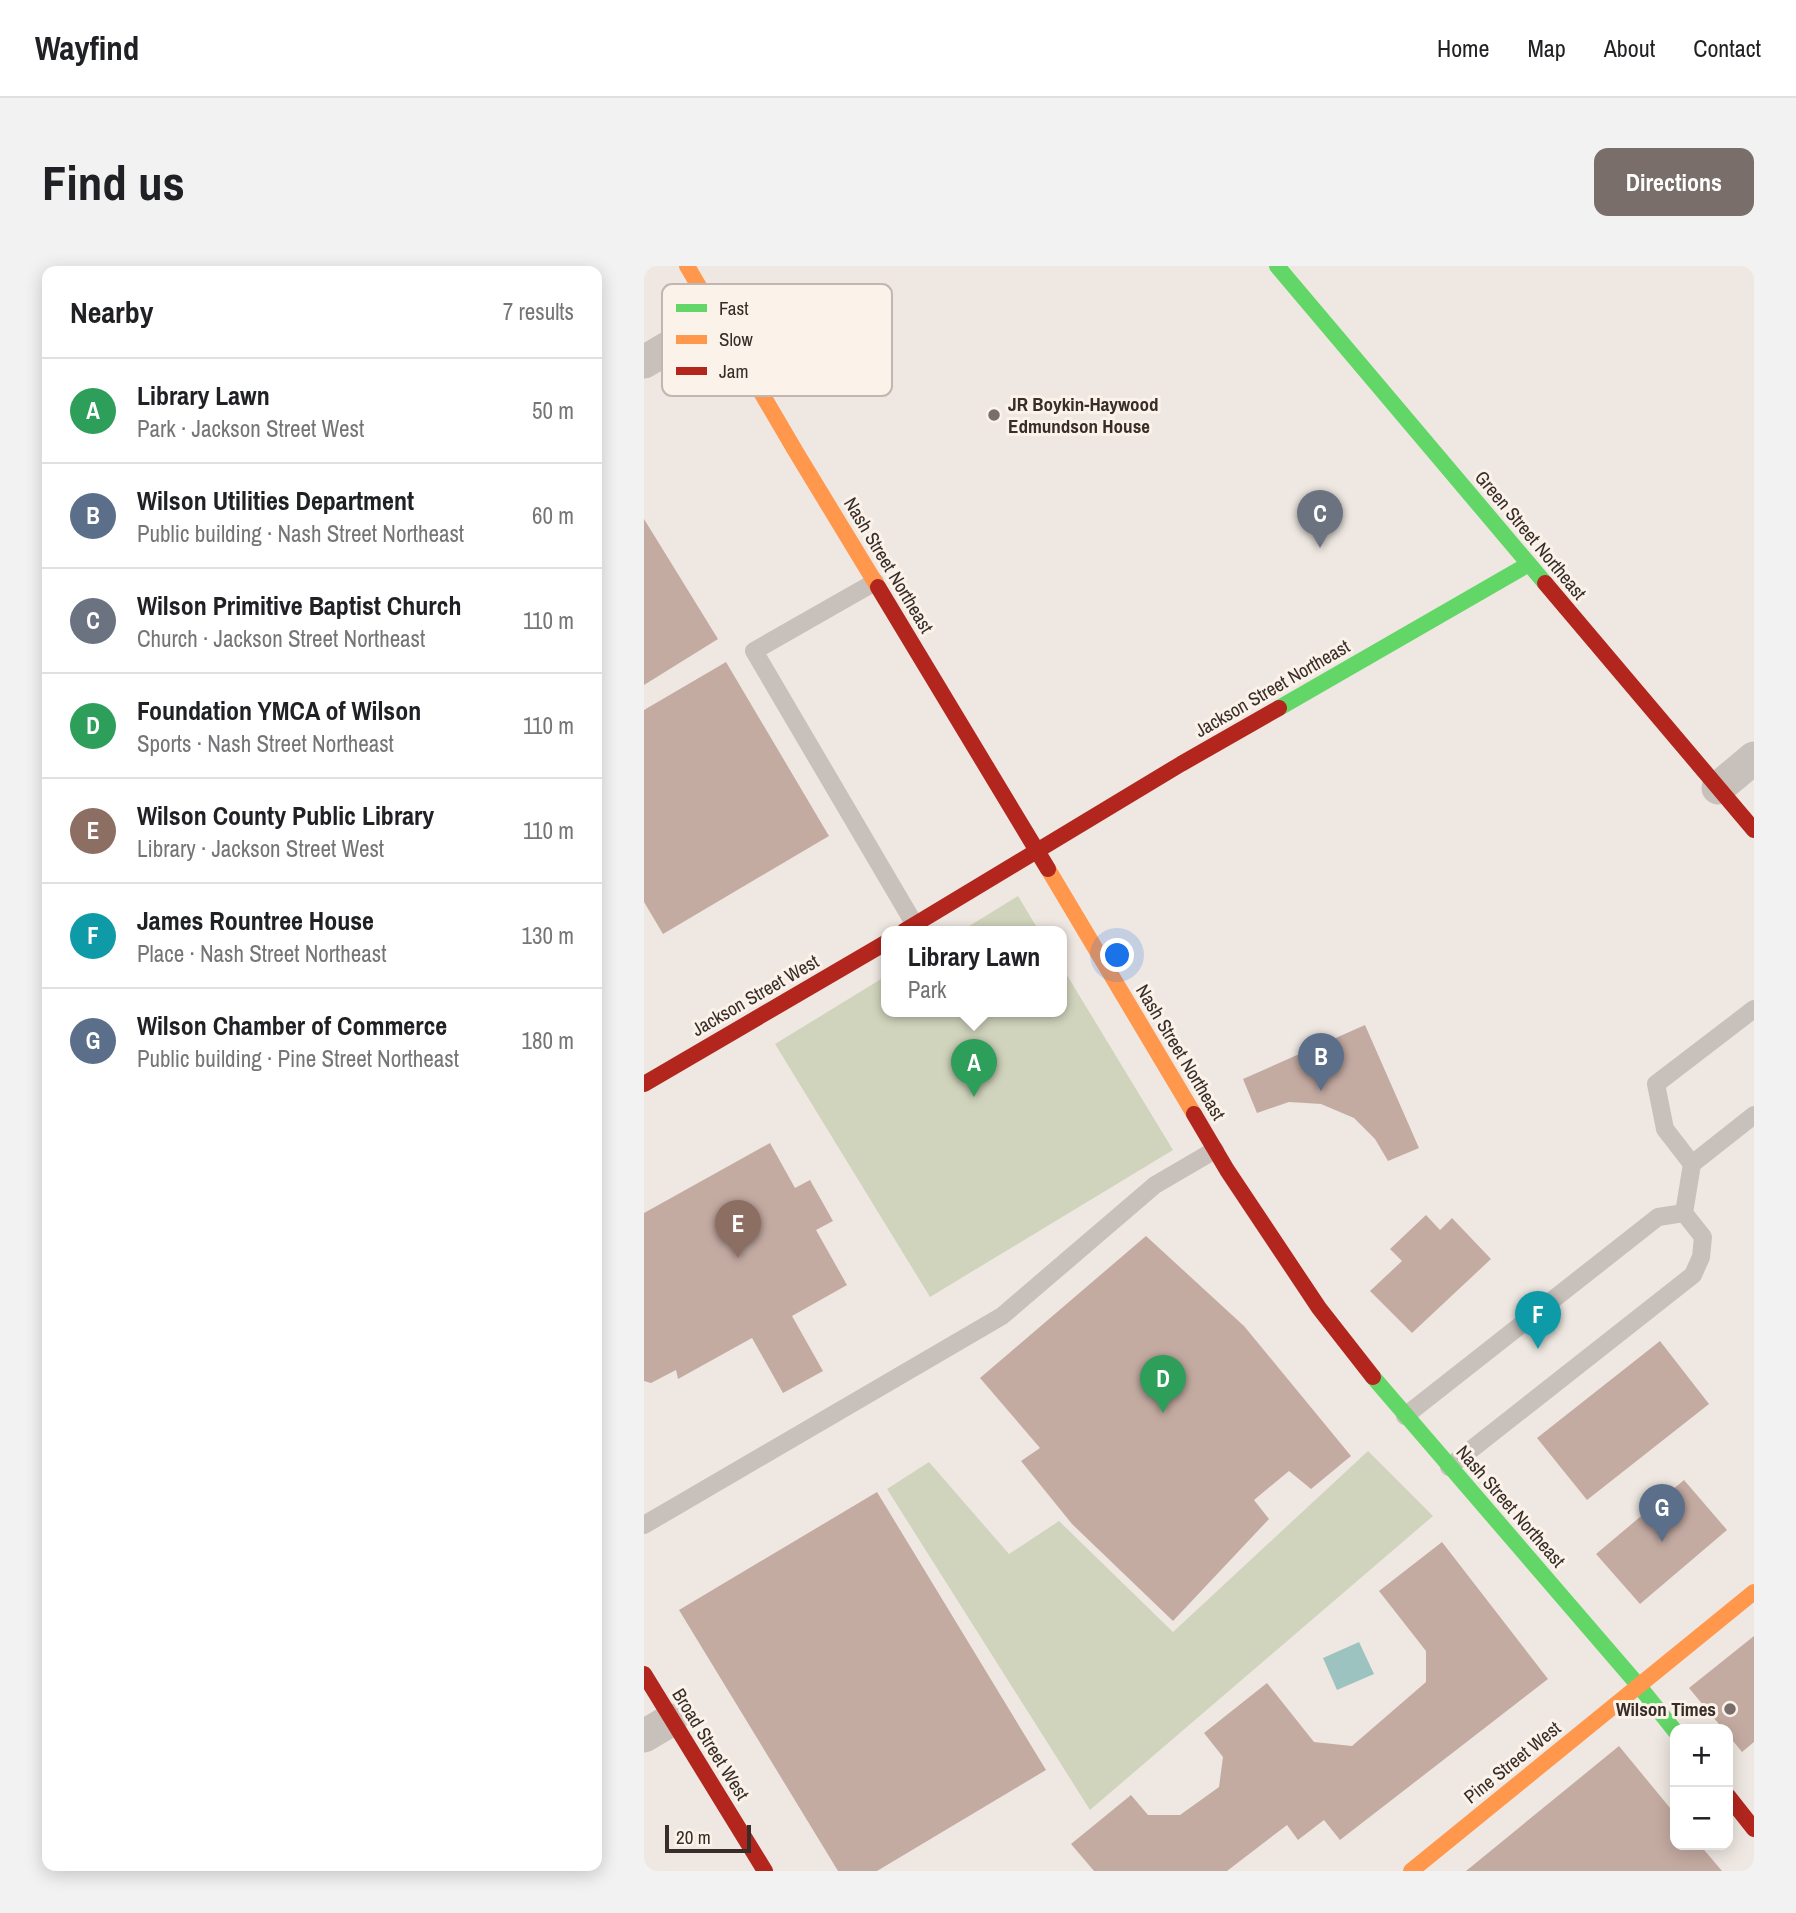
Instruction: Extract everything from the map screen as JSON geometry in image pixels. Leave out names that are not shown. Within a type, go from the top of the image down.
[{"type":"street","name":"Nash Street Northeast","points":[[687,266],[698,284]]},
{"type":"street","name":"Green Street Northeast","points":[[1290,270],[1529,564],[1754,830]]},
{"type":"street","points":[[644,362],[662,351]]},
{"type":"street","name":"Nash Street Northeast","points":[[764,396],[1215,1150],[1319,1308],[1405,1416],[1670,1725]]},
{"type":"street","name":"Jackson Street Northeast","points":[[1038,851],[1181,764],[1529,564]]},
{"type":"street","points":[[1718,788],[1754,758]]},
{"type":"street","points":[[912,926],[1038,851]]},
{"type":"street","name":"Jackson Street West","points":[[644,1084],[881,946]]},
{"type":"street","name":"Pine Street West","points":[[1411,1871],[1754,1592]]},
{"type":"street","name":"Broad Street West","points":[[644,1674],[657,1728],[765,1871]]},
{"type":"street","points":[[1733,1802],[1754,1829]]},
{"type":"lane","points":[[874,582],[754,651],[908,926]]},
{"type":"lane","points":[[1692,1164],[1665,1129],[1656,1084],[1754,1009]]},
{"type":"lane","points":[[1449,1466],[1693,1275],[1701,1257],[1703,1237],[1684,1213],[1692,1164],[1754,1115]]},
{"type":"lane","points":[[644,1525],[1002,1316],[1155,1185],[1215,1150]]},
{"type":"lane","points":[[1405,1416],[1658,1217],[1684,1213]]},
{"type":"green space","points":[[1018,896],[1036,926],[969,926]]},
{"type":"green space","points":[[1067,975],[1173,1150],[930,1297],[775,1044],[881,979],[881,1017],[1067,1017]]},
{"type":"green space","points":[[1368,1451],[1433,1516],[1090,1810],[887,1489],[929,1462],[1009,1554],[1059,1521],[1173,1632]]},
{"type":"water","points":[[1359,1642],[1374,1674],[1337,1690],[1323,1658]]},
{"type":"building","points":[[644,519],[718,639],[644,685]]},
{"type":"building","points":[[726,662],[829,836],[663,934],[644,902],[644,710]]},
{"type":"building","points":[[1365,1025],[1419,1148],[1388,1161],[1375,1139],[1354,1118],[1321,1104],[1289,1102],[1257,1113],[1243,1079]]},
{"type":"building","points":[[770,1143],[795,1188],[810,1180],[833,1221],[816,1230],[847,1285],[792,1316],[823,1371],[783,1393],[752,1338],[678,1379],[676,1370],[651,1383],[644,1381],[644,1213]]},
{"type":"building","points":[[1426,1215],[1440,1230],[1452,1218],[1491,1259],[1412,1333],[1370,1291],[1402,1261],[1390,1249]]},
{"type":"building","points":[[1146,1236],[1244,1326],[1351,1456],[1311,1489],[1289,1471],[1254,1500],[1269,1519],[1173,1621],[1072,1524],[1021,1461],[1040,1448],[980,1378]]},
{"type":"building","points":[[1660,1341],[1709,1404],[1587,1500],[1537,1438]]},
{"type":"building","points":[[1684,1480],[1727,1530],[1640,1604],[1596,1554]]},
{"type":"building","points":[[877,1492],[1046,1770],[877,1871],[838,1871],[679,1610]]},
{"type":"building","points":[[1442,1542],[1548,1679],[1340,1840],[1324,1820],[1298,1840],[1287,1825],[1227,1871],[1094,1871],[1071,1844],[1131,1795],[1148,1815],[1180,1815],[1219,1787],[1223,1757],[1204,1733],[1267,1683],[1314,1742],[1352,1746],[1426,1682],[1426,1651],[1379,1591]]},
{"type":"building","name":"Wilson Times","points":[[1754,1636],[1754,1742],[1742,1752],[1733,1741],[1733,1724],[1719,1724],[1689,1688]]},
{"type":"building","points":[[1619,1746],[1670,1808],[1670,1850],[1704,1850],[1722,1871],[1466,1871]]},
{"type":"traffic: fast","points":[[1277,266],[1545,583]]},
{"type":"traffic: fast","points":[[1279,708],[1529,564]]},
{"type":"traffic: fast","points":[[1373,1377],[1670,1725]]},
{"type":"traffic: slow","points":[[687,266],[698,284]]},
{"type":"traffic: slow","points":[[763,396],[878,587]]},
{"type":"traffic: slow","points":[[1048,869],[1194,1114]]},
{"type":"traffic: slow","points":[[1411,1871],[1754,1592]]},
{"type":"traffic: jam","points":[[1545,583],[1754,830]]},
{"type":"traffic: jam","points":[[878,587],[1048,869]]},
{"type":"traffic: jam","points":[[912,926],[1279,708]]},
{"type":"traffic: jam","points":[[644,1084],[881,946]]},
{"type":"traffic: jam","points":[[1194,1114],[1227,1170],[1319,1308],[1373,1377]]},
{"type":"traffic: jam","points":[[644,1674],[765,1871]]},
{"type":"traffic: jam","points":[[1733,1802],[1754,1829]]},
{"type":"place","name":"JR Boykin-Haywood Edmundson House","points":[[994,415]]},
{"type":"place","name":"Wilson Primitive Baptist Church","points":[[1320,548]]},
{"type":"place","name":"Wilson Utilities Department","points":[[1321,1091]]},
{"type":"place","name":"Library Lawn","points":[[974,1097]]},
{"type":"place","name":"Wilson County Public Library","points":[[738,1258]]},
{"type":"place","name":"James Rountree House","points":[[1538,1349]]},
{"type":"place","name":"Foundation YMCA of Wilson","points":[[1163,1413]]},
{"type":"place","name":"Wilson Chamber of Commerce","points":[[1662,1542]]},
{"type":"place","name":"Wilson Times","points":[[1730,1709]]}]
